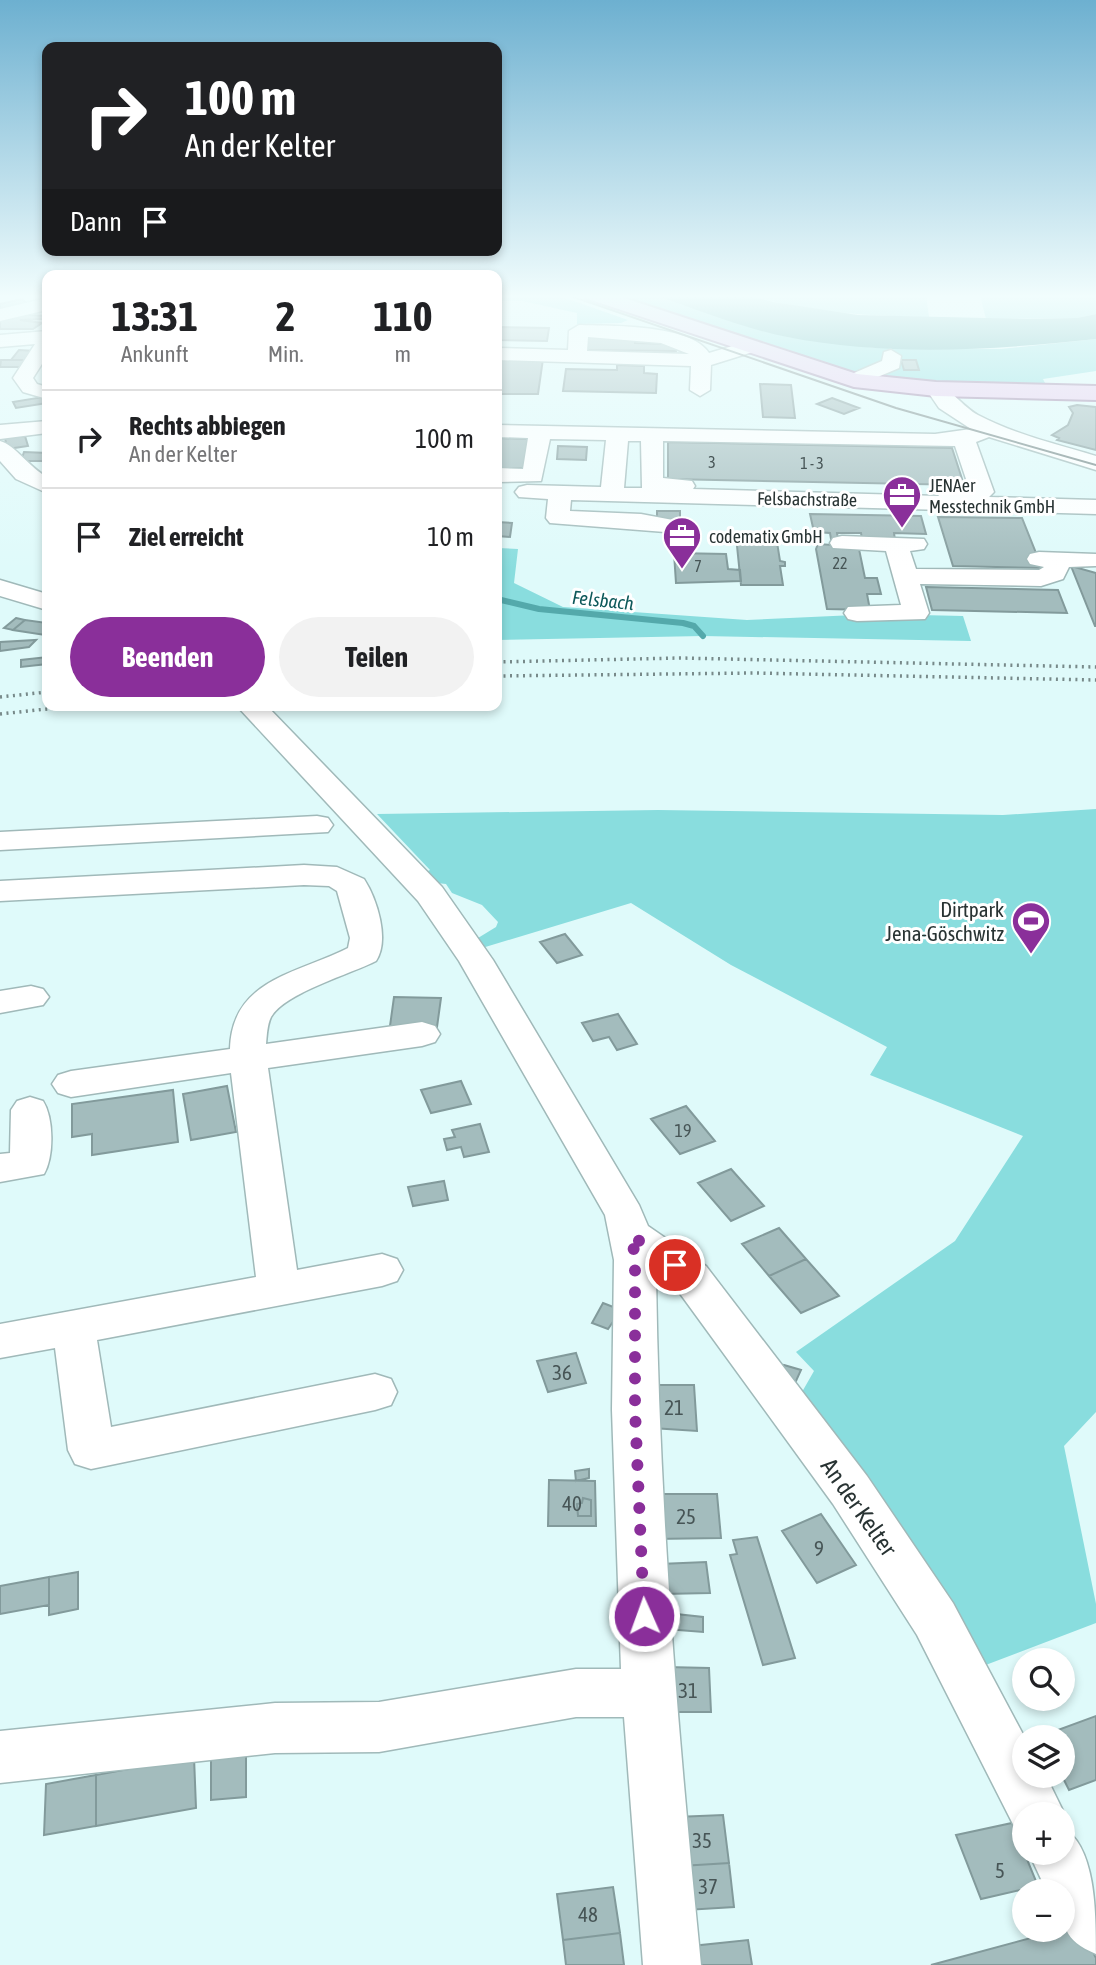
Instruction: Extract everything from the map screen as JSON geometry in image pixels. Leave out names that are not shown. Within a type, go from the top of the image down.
[{"type":"main road","points":[[915,387],[1096,393]]},
{"type":"street","points":[[936,389],[941,400],[954,410],[993,428],[1094,460]]},
{"type":"street","points":[[0,432],[42,428]]},
{"type":"street","points":[[502,431],[935,441],[964,439],[993,428]]},
{"type":"street","points":[[502,475],[533,475],[540,432]]},
{"type":"street","points":[[612,494],[618,434]]},
{"type":"street","points":[[652,435],[651,485],[982,492],[964,439]]},
{"type":"street","points":[[0,448],[24,474],[42,483]]},
{"type":"street","points":[[0,478],[24,474]]},
{"type":"street","name":"Felsbachstraße","points":[[527,492],[1096,507]]},
{"type":"street","points":[[560,493],[558,518],[641,521],[665,525]]},
{"type":"street","points":[[842,543],[905,544],[905,576],[916,613],[857,613]]},
{"type":"street","points":[[905,576],[1041,578],[1054,574],[1049,560],[1094,555]]},
{"type":"street","points":[[0,588],[42,601]]},
{"type":"street","points":[[256,711],[430,894],[476,960],[625,1215],[632,1236],[635,1260],[635,1410],[648,1693],[672,1965]]},
{"type":"street","points":[[0,841],[317,825]]},
{"type":"street","points":[[0,891],[304,875],[337,877],[352,886],[367,938],[364,954],[275,995],[257,1009],[248,1029],[248,1060],[279,1289]]},
{"type":"street","points":[[71,1084],[422,1034]]},
{"type":"street","points":[[0,1168],[30,1164],[30,1110]]},
{"type":"street","name":"An der Kelter","points":[[632,1236],[691,1277],[850,1490],[935,1619],[1030,1802]]},
{"type":"street","points":[[0,1341],[382,1270]]},
{"type":"street","points":[[74,1328],[91,1450],[374,1392]]},
{"type":"street","points":[[0,1757],[275,1728],[379,1727],[576,1693],[648,1693]]},
{"type":"street","points":[[1064,1865],[1096,1926]]},
{"type":"shaded area","points":[[502,548],[518,549],[514,583],[563,607],[747,620],[877,614],[963,616],[971,641],[703,636],[502,640]]},
{"type":"shaded area","points":[[1096,809],[1096,1412],[1064,1446],[1096,1604],[1096,1623],[1030,1648],[1012,1648],[1012,1655],[983,1666],[802,1392],[814,1371],[796,1352],[955,1241],[1023,1136],[870,1075],[887,1047],[731,965],[631,903],[482,948],[478,938],[496,927],[498,922],[482,905],[452,893],[446,884],[437,883],[426,872],[430,870],[377,814],[658,810],[1003,815]]},
{"type":"building","points":[[502,387],[539,387],[538,394],[502,394]]},
{"type":"building","points":[[564,387],[656,387],[656,393],[563,391]]},
{"type":"building","points":[[760,387],[791,387],[795,418],[763,417]]},
{"type":"building","points":[[42,397],[42,404],[16,408],[13,402]]},
{"type":"building","points":[[832,398],[859,408],[844,414],[817,404]]},
{"type":"building","points":[[1069,407],[1096,407],[1096,450],[1057,440],[1059,438],[1052,435],[1068,425],[1073,413]]},
{"type":"building","points":[[25,436],[28,446],[7,449],[5,438]]},
{"type":"building","points":[[502,438],[531,439],[525,468],[502,468]]},
{"type":"building","points":[[668,442],[952,448],[964,485],[668,479]]},
{"type":"building","points":[[558,446],[587,447],[586,460],[557,459]]},
{"type":"building","points":[[24,452],[42,453],[42,461],[21,461]]},
{"type":"building","points":[[657,511],[680,511],[680,520],[657,520]]},
{"type":"building","points":[[810,514],[921,516],[926,534],[894,533],[895,540],[862,539],[861,533],[837,533],[839,545],[859,549],[865,578],[877,578],[881,594],[867,594],[870,610],[827,609],[816,549],[818,544],[832,545],[830,533],[814,532]]},
{"type":"building","points":[[938,517],[1022,518],[1042,568],[953,566]]},
{"type":"building","points":[[502,522],[512,523],[510,537],[502,536]]},
{"type":"building","points":[[736,536],[776,536],[780,561],[785,562],[785,566],[780,566],[783,585],[741,585]]},
{"type":"building","points":[[674,553],[726,554],[728,569],[740,570],[741,581],[676,583]]},
{"type":"building","points":[[1071,566],[1096,573],[1096,626],[1095,626]]},
{"type":"building","points":[[926,587],[1058,590],[1067,613],[932,610]]},
{"type":"building","points":[[16,618],[25,620],[13,630],[4,628]]},
{"type":"building","points":[[25,620],[42,622],[42,635],[13,630]]},
{"type":"building","points":[[36,640],[29,647],[0,651],[0,642]]},
{"type":"building","points":[[42,658],[42,665],[21,667],[21,660]]},
{"type":"building","points":[[565,934],[582,955],[557,963],[540,942]]},
{"type":"building","points":[[394,997],[441,998],[437,1027],[390,1026]]},
{"type":"building","points":[[618,1014],[637,1044],[617,1050],[609,1037],[593,1041],[582,1023]]},
{"type":"building","points":[[461,1081],[471,1104],[431,1113],[421,1090]]},
{"type":"building","points":[[227,1086],[236,1132],[191,1140],[183,1094]]},
{"type":"building","points":[[173,1090],[178,1142],[92,1155],[92,1134],[72,1137],[72,1104]]},
{"type":"building","points":[[686,1106],[715,1141],[680,1154],[651,1119]]},
{"type":"building","points":[[480,1124],[489,1152],[464,1157],[461,1147],[447,1150],[444,1139],[455,1137],[452,1130]]},
{"type":"building","points":[[731,1169],[764,1206],[731,1221],[698,1183]]},
{"type":"building","points":[[444,1181],[448,1200],[413,1206],[408,1187]]},
{"type":"building","points":[[779,1228],[806,1259],[769,1276],[742,1244]]},
{"type":"building","points":[[806,1259],[839,1296],[801,1313],[769,1276]]},
{"type":"building","points":[[603,1303],[621,1310],[608,1329],[592,1323]]},
{"type":"building","points":[[576,1353],[586,1383],[548,1392],[537,1361]]},
{"type":"building","points":[[784,1365],[801,1370],[791,1392],[774,1386]]},
{"type":"building","points":[[652,1385],[694,1385],[697,1431],[652,1428]]},
{"type":"building","points":[[589,1469],[589,1478],[576,1481],[575,1471]]},
{"type":"building","points":[[549,1480],[595,1481],[596,1526],[548,1526]]},
{"type":"building","points":[[651,1494],[717,1494],[721,1538],[654,1539]]},
{"type":"building","points":[[583,1498],[591,1500],[591,1516],[578,1516],[577,1504],[582,1503]]},
{"type":"building","points":[[821,1514],[856,1565],[817,1583],[782,1531]]},
{"type":"building","points":[[757,1537],[795,1658],[763,1665],[730,1555],[737,1554],[733,1540]]},
{"type":"building","points":[[706,1562],[710,1593],[663,1594],[660,1564]]},
{"type":"building","points":[[78,1572],[78,1609],[49,1615],[49,1577]]},
{"type":"building","points":[[49,1577],[49,1605],[0,1614],[0,1586]]},
{"type":"building","points":[[667,1613],[703,1617],[703,1632],[666,1629]]},
{"type":"building","points":[[666,1667],[709,1668],[711,1712],[668,1712]]},
{"type":"building","points":[[1096,1716],[1096,1780],[1075,1788],[1075,1725],[1072,1725]]},
{"type":"building","points":[[246,1750],[246,1797],[211,1800],[211,1754]]},
{"type":"building","points":[[194,1757],[196,1808],[96,1826],[96,1775]]},
{"type":"building","points":[[96,1775],[96,1826],[44,1835],[46,1784]]},
{"type":"building","points":[[723,1815],[729,1863],[681,1866],[676,1817]]},
{"type":"building","points":[[1012,1823],[1012,1865],[1029,1865],[1035,1879],[1012,1879],[1012,1892],[981,1899],[956,1835]]},
{"type":"building","points":[[729,1863],[734,1907],[686,1910],[681,1866]]},
{"type":"building","points":[[613,1887],[620,1933],[563,1940],[557,1894]]},
{"type":"building","points":[[1079,1925],[1096,1958],[1096,1965],[931,1965],[1016,1942],[1075,1942],[1075,1926]]},
{"type":"building","points":[[620,1933],[624,1965],[566,1965],[563,1940]]},
{"type":"building","points":[[748,1940],[752,1965],[695,1965],[692,1946]]},
{"type":"waterway","name":"Felsbach","points":[[502,600],[539,609],[683,623],[694,626],[703,636]]},
{"type":"tram line","points":[[834,387],[896,408],[1096,465]]},
{"type":"railway","points":[[502,662],[680,658],[1096,667]]},
{"type":"railway","points":[[502,676],[754,673],[1096,680]]},
{"type":"railway","points":[[0,697],[42,693]]},
{"type":"railway","points":[[0,714],[42,710]]},
{"type":"place","name":"JENAer Messtechnik GmbH","points":[[902,529]]},
{"type":"place","name":"codematix GmbH","points":[[682,570]]},
{"type":"place","name":"Dirtpark Jena-Göschwitz","points":[[1031,955]]},
{"type":"route","points":[[644,1616],[635,1410],[635,1260],[632,1236],[675,1265]]}]
